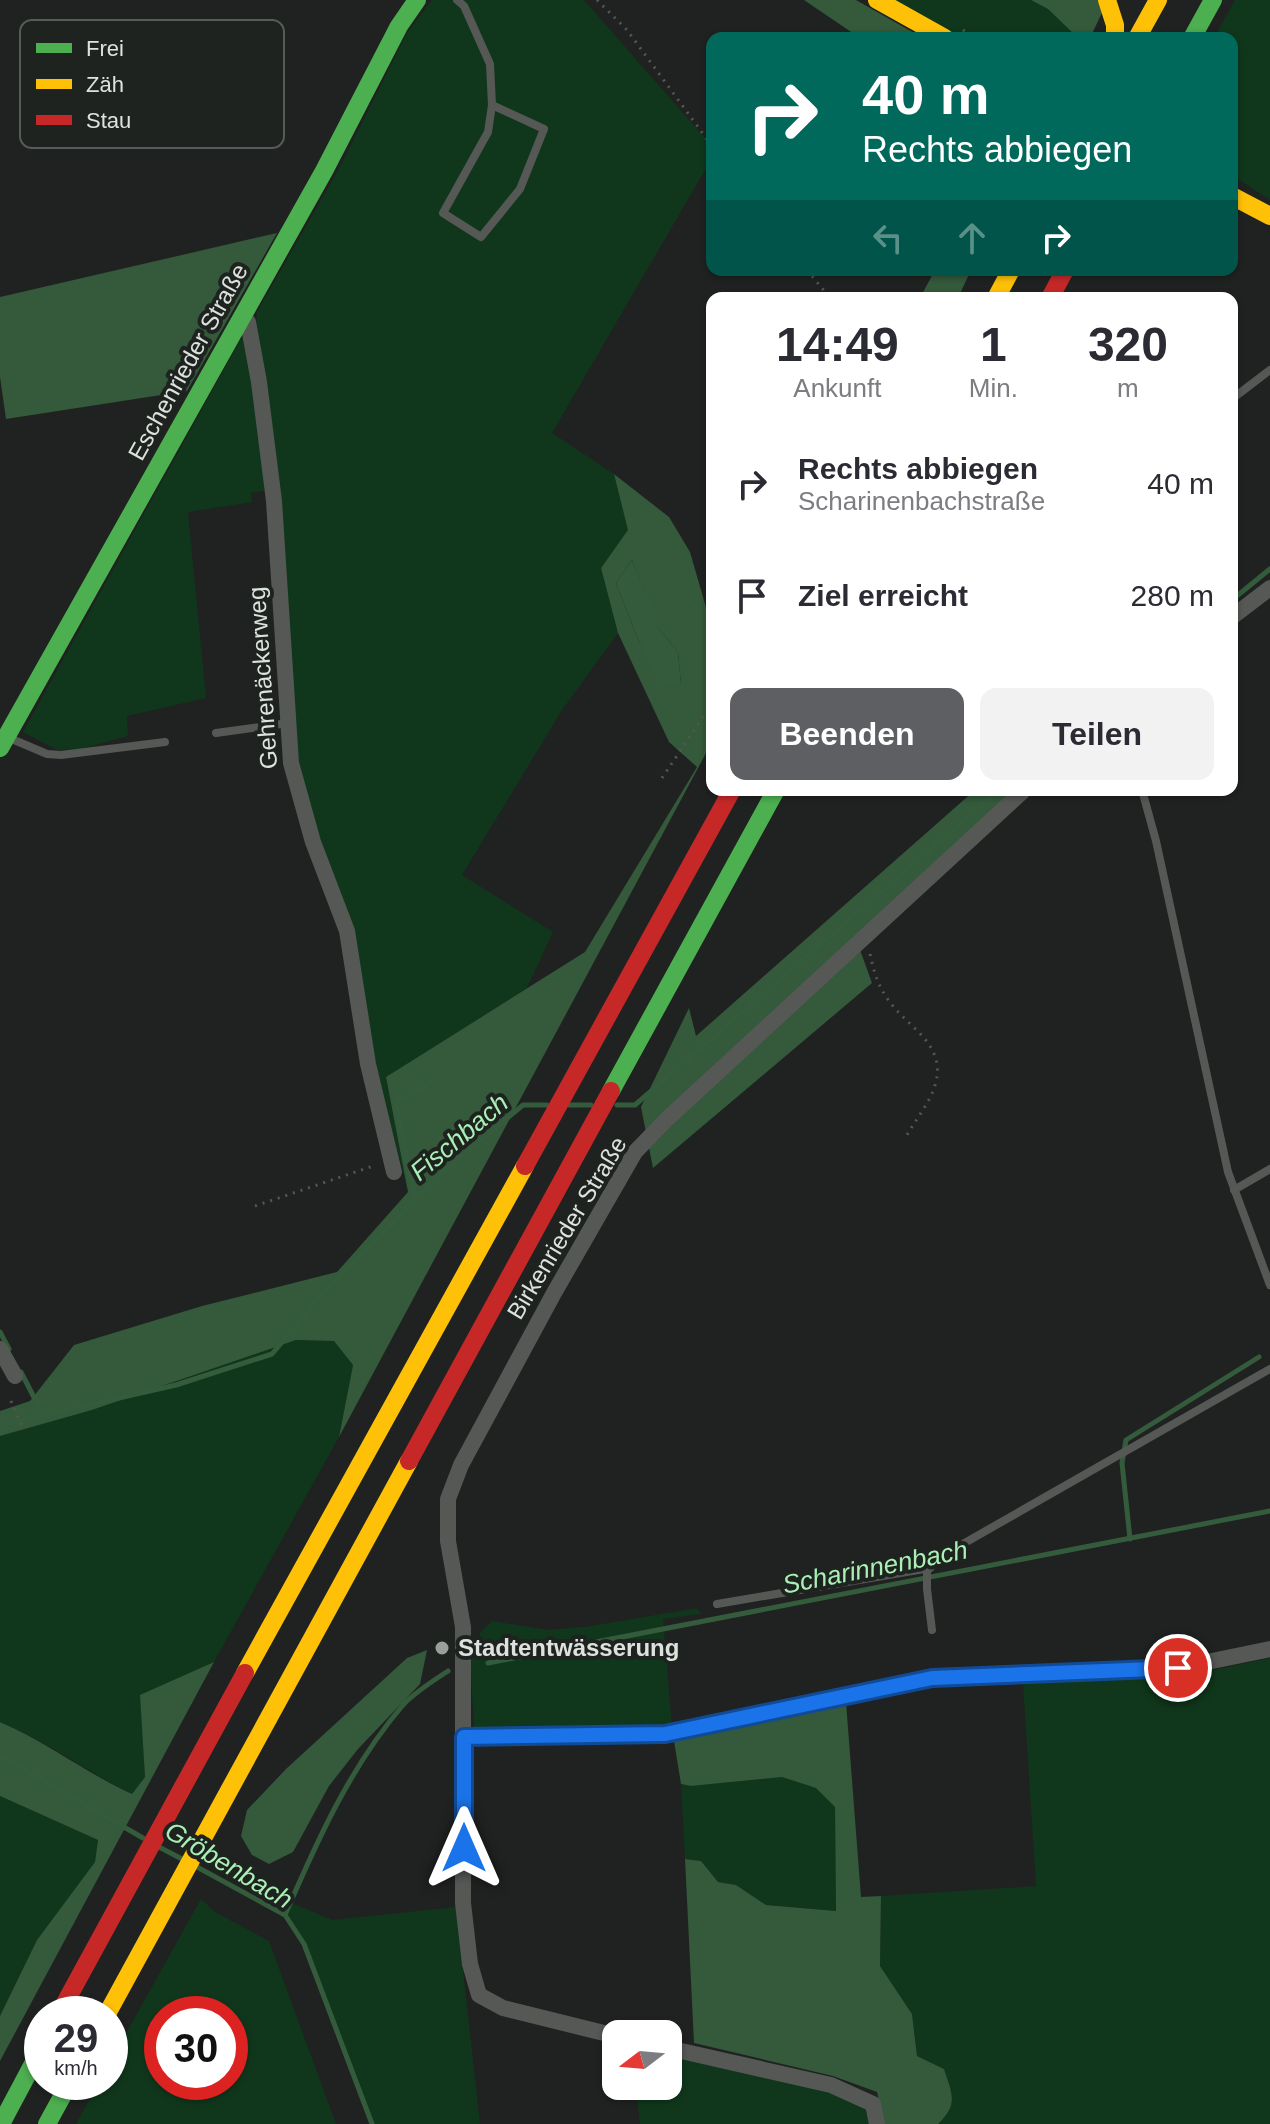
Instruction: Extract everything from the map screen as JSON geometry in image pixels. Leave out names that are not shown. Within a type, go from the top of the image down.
[{"type":"main road","name":"Eschenrieder Straße","points":[[3,742],[324,171],[399,26],[417,0]]},
{"type":"main road","points":[[877,0],[934,32]]},
{"type":"main road","points":[[1107,0],[1115,32]]},
{"type":"main road","points":[[1140,32],[1158,0]]},
{"type":"main road","points":[[1195,32],[1213,0]]},
{"type":"main road","points":[[1238,199],[1270,216]]},
{"type":"main road","points":[[69,1996],[729,796]]},
{"type":"main road","points":[[117,1996],[773,796]]},
{"type":"main road","points":[[1,2124],[24,2081]]},
{"type":"main road","points":[[47,2124],[60,2100]]},
{"type":"street","name":"Gehrenäckerweg","points":[[242,316],[248,322],[259,382],[274,501],[291,763],[313,842],[347,931],[368,1064],[393,1166]]},
{"type":"street","points":[[1238,612],[1270,588]]},
{"type":"street","name":"Birkenrieder Straße","points":[[602,2033],[503,2008],[479,1995],[470,1964],[463,1903],[463,1627],[448,1541],[448,1499],[461,1465],[635,1152],[1018,796]]},
{"type":"street","points":[[0,1349],[15,1376]]},
{"type":"street","points":[[464,1737],[665,1734],[932,1678],[1178,1668],[1270,1649]]},
{"type":"street","points":[[682,2051],[831,2085],[873,2104],[877,2124]]},
{"type":"lane","points":[[457,0],[464,6],[490,64],[492,105],[488,132],[443,213],[481,237],[520,189],[544,129],[492,105]]},
{"type":"lane","points":[[1238,394],[1270,370]]},
{"type":"lane","points":[[216,733],[289,723]]},
{"type":"lane","points":[[3,742],[61,755],[165,742]]},
{"type":"lane","points":[[1144,796],[1228,1172],[1270,1285]]},
{"type":"lane","points":[[1234,1190],[1270,1169]]},
{"type":"lane","points":[[932,1630],[927,1589],[929,1569],[940,1557],[973,1541],[1112,1457],[1270,1369]]},
{"type":"lane","points":[[717,1604],[929,1569]]},
{"type":"path","points":[[597,0],[627,30],[706,138]]},
{"type":"path","points":[[812,276],[825,292]]},
{"type":"path","points":[[662,778],[706,714]]},
{"type":"path","points":[[864,940],[877,982],[890,1004],[921,1033],[931,1047],[937,1070],[933,1091],[907,1135]]},
{"type":"path","points":[[255,1206],[393,1166]]},
{"type":"path","points":[[11,1401],[22,1426]]},
{"type":"shaded area","points":[[432,0],[584,0],[706,139],[706,168],[552,433],[614,474],[629,530],[601,568],[618,633],[562,710],[462,875],[553,932],[527,988],[386,1077],[408,1192],[297,762],[256,322],[257,312],[340,167],[407,33]]},
{"type":"shaded area","points":[[804,0],[856,0],[912,32],[851,32]]},
{"type":"shaded area","points":[[891,0],[1031,0],[1048,9],[1072,32],[948,32]]},
{"type":"shaded area","points":[[1031,0],[1108,0],[1093,32],[1072,32],[1048,9]]},
{"type":"shaded area","points":[[1235,0],[1270,0],[1270,200],[1238,179],[1238,32],[1217,32]]},
{"type":"shaded area","points":[[277,233],[187,391],[6,419],[0,377],[0,297]]},
{"type":"shaded area","points":[[932,276],[968,276],[961,292],[923,292]]},
{"type":"shaded area","points":[[242,337],[246,342],[269,490],[251,493],[252,502],[188,512],[206,698],[127,716],[128,736],[80,749],[57,750],[23,732]]},
{"type":"shaded area","points":[[614,474],[669,517],[690,552],[706,607],[706,753],[339,1437],[353,1365],[334,1341],[296,1340],[92,1410],[0,1436],[0,1411],[30,1401],[74,1345],[202,1306],[337,1272],[408,1192],[386,1077],[585,952],[697,767],[669,742],[618,633],[601,568],[628,530]],"holes":[[[632,560],[657,627],[678,652],[681,684],[640,644],[616,583]]]},
{"type":"shaded area","points":[[632,560],[644,591],[658,614],[657,627],[678,652],[681,684],[661,685],[640,644],[616,583]]},
{"type":"shaded area","points":[[968,796],[1008,796],[855,936],[872,983],[653,1168],[641,1107],[689,1008],[696,1036]]},
{"type":"shaded area","points":[[296,1340],[334,1341],[353,1365],[339,1437],[214,1662],[141,1696],[145,1777],[132,1794],[0,1722],[0,1436],[92,1410]]},
{"type":"shaded area","points":[[697,1608],[701,1614],[663,1619],[672,1727],[486,1731],[474,1727],[470,1655],[478,1654],[480,1633],[492,1621],[548,1630],[585,1627]]},
{"type":"shaded area","points":[[427,1650],[420,1684],[358,1749],[329,1786],[293,1852],[269,1864],[252,1855],[241,1836],[247,1810],[286,1769],[407,1658]]},
{"type":"shaded area","points":[[1270,1658],[1270,2124],[938,2124],[949,2110],[951,2092],[944,2069],[917,2056],[912,2014],[880,1966],[881,1896],[1036,1886],[1023,1683],[1180,1677]]},
{"type":"shaded area","points":[[214,1662],[35,1996],[24,1996],[24,2016],[0,2061],[0,2016],[37,1940],[95,1862],[98,1840],[0,1796],[0,1722],[132,1794],[145,1777],[140,1695]]},
{"type":"shaded area","points":[[846,1702],[861,1897],[881,1896],[880,1966],[912,2014],[917,2056],[944,2069],[952,2098],[949,2110],[938,2124],[884,2124],[877,2092],[833,2076],[694,2043],[685,1859],[701,1861],[718,1882],[736,1885],[766,1905],[836,1911],[835,1807],[816,1788],[782,1777],[691,1786],[681,1784],[674,1741]]},
{"type":"shaded area","points":[[782,1777],[816,1788],[835,1807],[836,1911],[766,1905],[736,1885],[718,1882],[701,1861],[685,1859],[681,1784],[691,1786]]},
{"type":"shaded area","points":[[0,1796],[98,1840],[95,1862],[37,1940],[0,2016]]},
{"type":"shaded area","points":[[264,1891],[332,1920],[456,1907],[480,2124],[372,2124],[304,1944],[285,1915],[290,1903]]},
{"type":"shaded area","points":[[201,1899],[215,1912],[269,1941],[336,2124],[76,2124],[89,2100],[128,2100],[128,2030],[144,2001],[144,2100],[248,2100],[248,1996],[147,1996]]},
{"type":"shaded area","points":[[682,2054],[830,2089],[871,2106],[872,2124],[640,2124],[637,2100],[682,2100]]},
{"type":"waterway","name":"Fischbach","points":[[1238,595],[1270,569]]},
{"type":"waterway","name":"Fischbach","points":[[617,1105],[635,1105],[992,796]]},
{"type":"waterway","points":[[415,1199],[396,1103],[432,1081]]},
{"type":"waterway","name":"Fischbach","points":[[0,1425],[176,1385],[272,1354],[317,1300],[437,1177],[523,1105],[547,1105]]},
{"type":"waterway","name":"Fischbach","points":[[569,1105],[591,1105]]},
{"type":"waterway","points":[[0,1332],[9,1349]]},
{"type":"waterway","points":[[1130,1539],[1122,1463],[1126,1440],[1259,1357]]},
{"type":"waterway","points":[[21,1372],[43,1415]]},
{"type":"waterway","name":"Scharinnenbach","points":[[488,1663],[1270,1511]]},
{"type":"waterway","name":"Scharinnenbach","points":[[285,1915],[322,1832],[367,1754],[403,1705],[448,1671]]},
{"type":"waterway","name":"Gröbenbach","points":[[0,1758],[143,1838]]},
{"type":"waterway","name":"Gröbenbach","points":[[159,1847],[182,1859]]},
{"type":"waterway","name":"Gröbenbach","points":[[197,1867],[285,1915],[304,1944],[372,2124]]},
{"type":"traffic: fast","points":[[0,748],[324,171],[399,26],[417,0]]},
{"type":"traffic: fast","points":[[1195,32],[1213,0]]},
{"type":"traffic: fast","points":[[611,1091],[773,796]]},
{"type":"traffic: fast","points":[[1,2124],[24,2081]]},
{"type":"traffic: fast","points":[[47,2124],[60,2100]]},
{"type":"traffic: slow","points":[[877,0],[934,32]]},
{"type":"traffic: slow","points":[[1107,0],[1115,32]]},
{"type":"traffic: slow","points":[[1140,32],[1158,0]]},
{"type":"traffic: slow","points":[[1238,199],[1270,216]]},
{"type":"traffic: slow","points":[[999,292],[1008,276]]},
{"type":"traffic: slow","points":[[245,1673],[525,1166]]},
{"type":"traffic: slow","points":[[117,1996],[409,1461]]},
{"type":"traffic: jam","points":[[1053,292],[1062,276]]},
{"type":"traffic: jam","points":[[525,1166],[729,796]]},
{"type":"traffic: jam","points":[[409,1461],[611,1091]]},
{"type":"traffic: jam","points":[[69,1996],[245,1673]]},
{"type":"place","name":"Stadtentwässerung","points":[[442,1648]]},
{"type":"route","points":[[464,1848],[464,1737],[665,1734],[932,1678],[1178,1668]]}]
